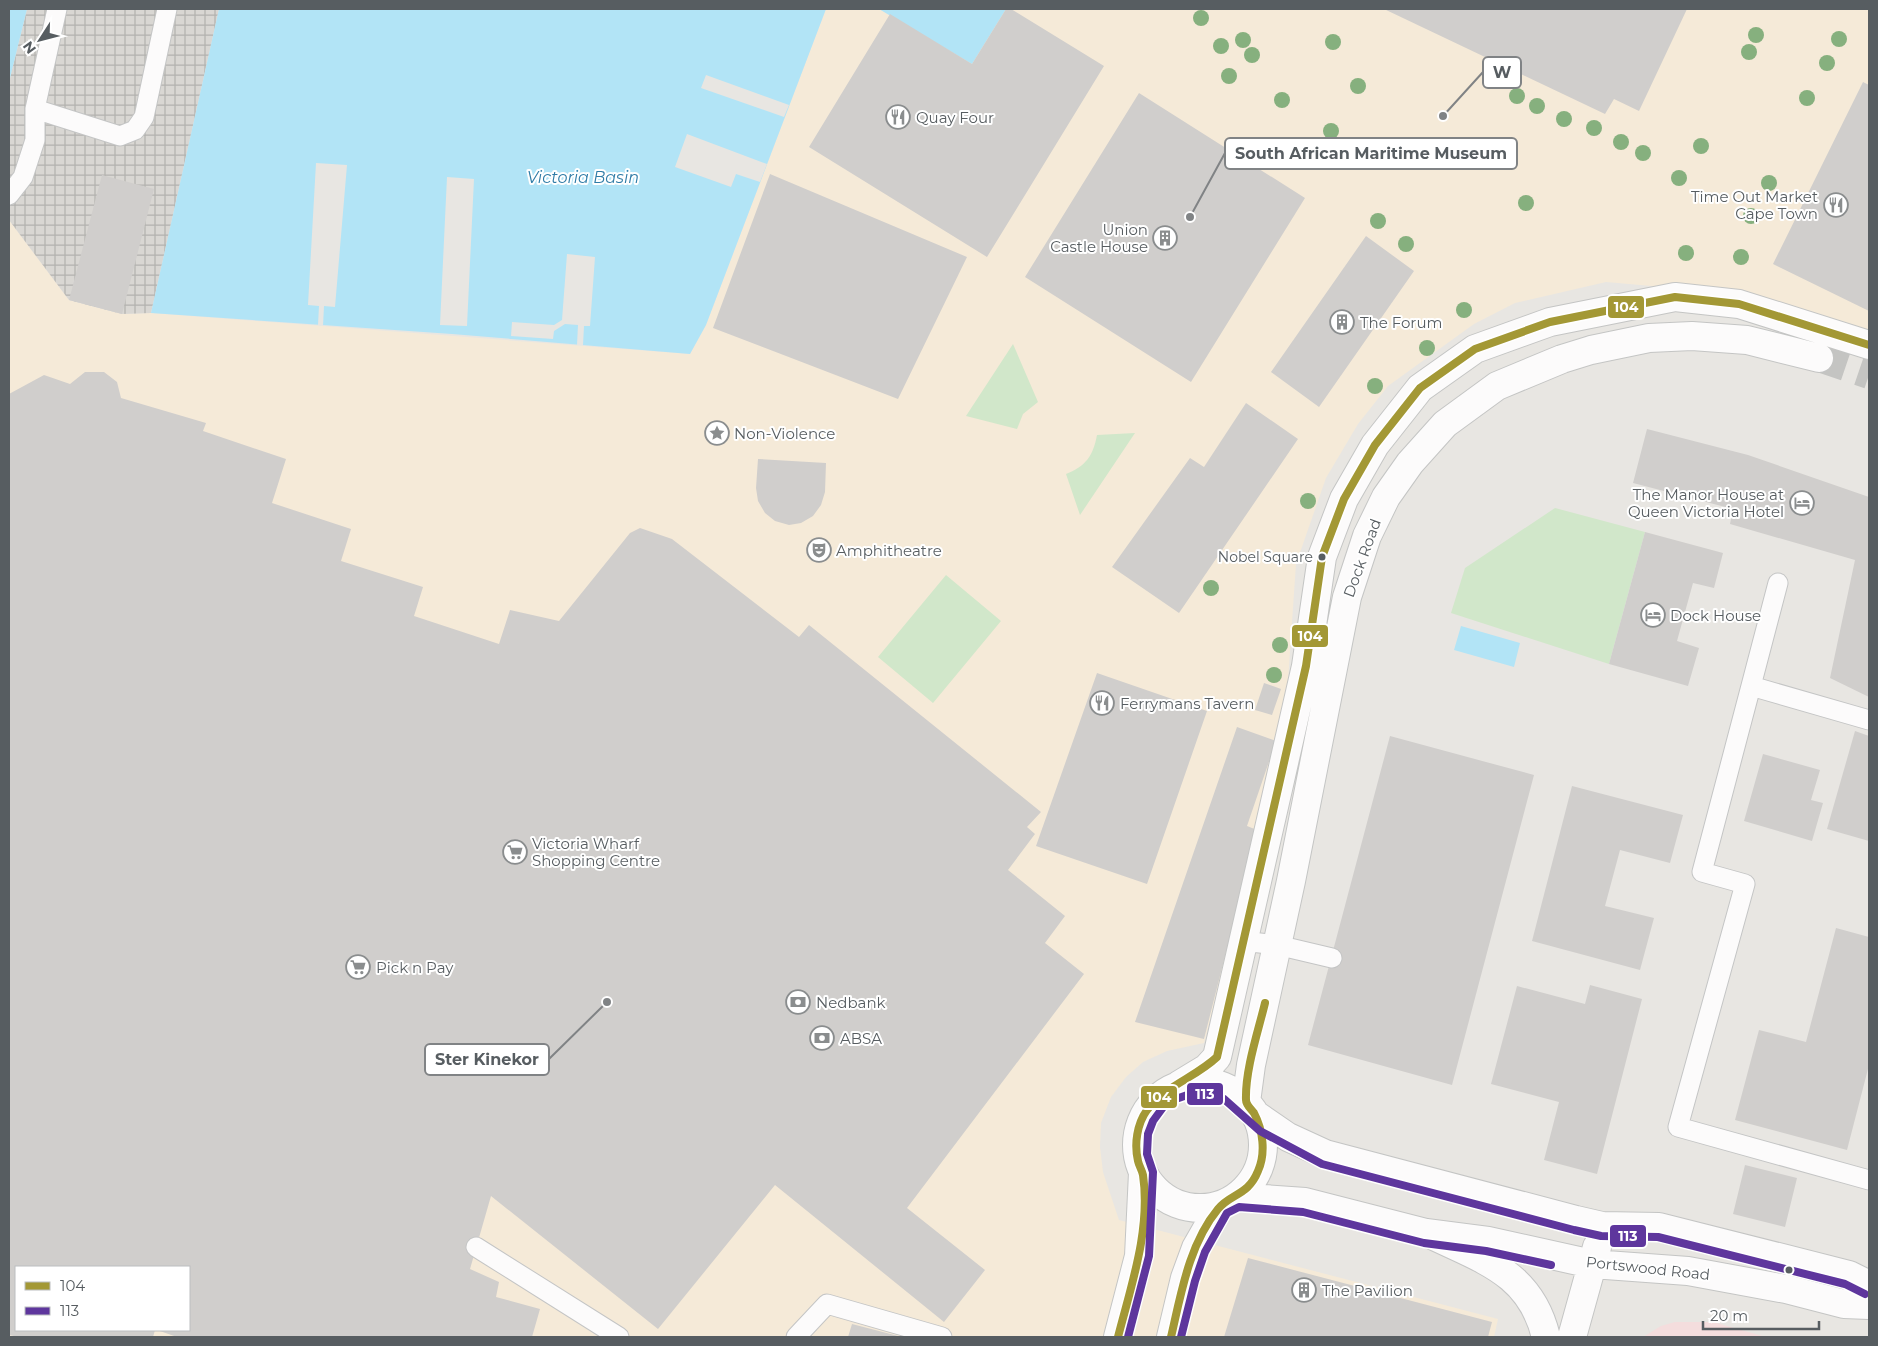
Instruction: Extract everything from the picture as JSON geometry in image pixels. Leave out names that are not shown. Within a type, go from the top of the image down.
[{"type":"street","points":[[1229,1202],[1203,1209],[1177,1204],[1162,1197],[1152,1188],[1138,1161],[1136,1147],[1140,1122],[1156,1100],[1207,1068],[1217,1057],[1306,666],[1322,557],[1344,500],[1375,445],[1420,388],[1475,349],[1550,322],[1674,297],[1739,304],[1869,345]]},
{"type":"street","name":"Dock Road","points":[[1251,1109],[1251,1065],[1278,945],[1347,597],[1367,536],[1386,497],[1410,463],[1445,424],[1496,386],[1562,359],[1591,350],[1649,338],[1692,336],[1746,340],[1819,358]]},
{"type":"street","points":[[1179,1085],[1197,1082],[1216,1084],[1232,1091],[1251,1109],[1288,1137],[1325,1154],[1602,1226],[1659,1227],[1849,1275],[1869,1285]]},
{"type":"street","points":[[1171,1337],[1185,1278],[1196,1248],[1229,1202],[1253,1181],[1262,1160],[1263,1136],[1251,1109]]},
{"type":"street","points":[[1118,1337],[1139,1256],[1143,1173]]},
{"type":"street","name":"Portswood Road","points":[[1229,1202],[1305,1202],[1426,1233],[1488,1241],[1592,1264],[1688,1271],[1786,1289],[1844,1304],[1869,1305]]},
{"type":"street","points":[[1572,1337],[1602,1226]]},
{"type":"street","name":"Portswood Road","points":[[1426,1233],[1500,1267],[1517,1282],[1536,1310],[1546,1337]]},
{"type":"lane","points":[[9,195],[22,177],[35,140],[35,109],[57,9]]},
{"type":"lane","points":[[35,109],[120,136],[134,130],[144,117],[167,9]]},
{"type":"lane","points":[[1778,582],[1702,872],[1745,884],[1678,1127],[1869,1180]]},
{"type":"lane","points":[[1751,686],[1869,720]]},
{"type":"lane","points":[[1241,955],[1251,942],[1278,945],[1332,958]]},
{"type":"lane","points":[[476,1247],[619,1337]]},
{"type":"lane","points":[[796,1337],[827,1304],[942,1337]]},
{"type":"shaded area","points":[[27,9],[219,9],[151,313],[122,314],[69,300],[9,220],[9,82]]},
{"type":"shaded area","points":[[826,9],[879,9],[972,64],[1006,9],[1869,9],[1869,332],[1663,287],[1606,282],[1515,303],[1474,324],[1388,386],[1358,424],[1326,478],[1296,564],[1284,739],[1204,1043],[1167,1051],[1143,1062],[1126,1077],[1111,1097],[1101,1123],[1100,1147],[1103,1172],[1119,1220],[1498,1319],[1494,1337],[9,1337],[9,220],[69,300],[122,314],[151,313],[690,354],[706,325]]},
{"type":"shaded area","points":[[1675,1322],[1713,1322],[1766,1337],[1643,1337],[1661,1326]]},
{"type":"green space","points":[[1013,344],[1038,402],[1023,414],[1017,429],[966,416]]},
{"type":"green space","points":[[1135,433],[1080,515],[1066,474],[1084,464],[1088,459],[1097,435]]},
{"type":"green space","points":[[1555,508],[1645,532],[1609,664],[1451,613],[1465,568]]},
{"type":"green space","points":[[946,575],[1001,621],[933,703],[878,657]]},
{"type":"water","points":[[9,9],[27,9],[9,82]]},
{"type":"water","name":"Victoria Basin","points":[[219,9],[826,9],[706,325],[690,354],[452,334],[151,313]]},
{"type":"water","points":[[879,9],[1006,9],[972,64]]},
{"type":"water","points":[[1461,626],[1520,643],[1514,667],[1454,650]]},
{"type":"pier","points":[[706,75],[789,105],[784,117],[701,88]]},
{"type":"pier","points":[[687,134],[767,164],[760,182],[736,174],[731,187],[675,167]]},
{"type":"pier","points":[[316,163],[347,165],[335,307],[324,306],[323,326],[318,325],[319,306],[308,305]]},
{"type":"pier","points":[[447,177],[474,179],[467,326],[440,325]]},
{"type":"pier","points":[[567,254],[595,257],[590,326],[584,326],[583,345],[577,345],[578,325],[565,324],[554,331],[553,339],[511,336],[512,322],[554,325],[562,320]]},
{"type":"building","points":[[1006,9],[1011,9],[1104,66],[987,257],[809,147],[890,14],[972,64]]},
{"type":"building","points":[[1384,9],[1687,9],[1639,111],[1614,99],[1605,114]]},
{"type":"building","name":"Time Out Market Cape Town","points":[[1863,82],[1869,85],[1869,311],[1773,264]]},
{"type":"building","name":"Union Castle House","points":[[1139,93],[1305,198],[1191,382],[1025,277]]},
{"type":"building","points":[[770,174],[967,257],[898,399],[713,328]]},
{"type":"building","points":[[102,175],[154,189],[122,314],[69,300]]},
{"type":"building","name":"The Forum","points":[[1366,236],[1414,271],[1319,407],[1271,372]]},
{"type":"building","name":"Victoria Wharf Shopping Centre","points":[[85,372],[104,372],[117,382],[121,398],[206,423],[203,431],[286,459],[272,503],[351,529],[341,561],[423,587],[414,616],[499,644],[510,610],[559,621],[630,533],[640,528],[672,539],[799,637],[809,625],[1041,812],[1027,827],[1035,834],[1008,870],[1065,916],[1045,943],[1084,974],[907,1208],[985,1270],[944,1322],[775,1185],[658,1329],[491,1196],[470,1269],[499,1282],[496,1297],[540,1309],[532,1337],[177,1337],[160,1331],[190,1331],[190,1266],[15,1266],[15,1331],[155,1331],[153,1337],[19,1337],[9,1335],[9,394],[44,375],[70,384]]},
{"type":"building","points":[[1246,403],[1298,439],[1179,613],[1112,567],[1190,458],[1204,467]]},
{"type":"building","points":[[1647,429],[1748,455],[1869,497],[1869,697],[1830,678],[1855,560],[1730,524],[1733,509],[1633,483]]},
{"type":"building","points":[[758,459],[826,463],[825,492],[821,505],[813,516],[801,523],[789,525],[775,521],[765,513],[758,501],[756,488]]},
{"type":"building","name":"Dock House","points":[[1645,532],[1723,553],[1714,588],[1693,583],[1677,641],[1699,648],[1688,686],[1609,664]]},
{"type":"building","points":[[1097,673],[1207,711],[1147,884],[1036,846]]},
{"type":"building","points":[[1264,683],[1281,689],[1272,715],[1255,710]]},
{"type":"building","points":[[1237,727],[1276,741],[1247,826],[1257,830],[1204,1039],[1135,1022]]},
{"type":"building","points":[[1855,731],[1869,736],[1869,841],[1827,829]]},
{"type":"building","points":[[1390,736],[1534,775],[1452,1085],[1308,1045]]},
{"type":"building","points":[[1763,754],[1820,770],[1811,800],[1823,803],[1812,841],[1744,821]]},
{"type":"building","points":[[1572,786],[1683,815],[1670,863],[1620,850],[1605,906],[1654,918],[1640,970],[1532,941]]},
{"type":"building","points":[[1836,928],[1869,937],[1869,1065],[1847,1150],[1735,1120],[1759,1030],[1806,1042]]},
{"type":"building","points":[[1590,985],[1642,999],[1597,1174],[1544,1160],[1559,1102],[1491,1084],[1517,986],[1585,1004]]},
{"type":"building","points":[[1745,1165],[1797,1178],[1785,1227],[1733,1214]]},
{"type":"building","name":"The Pavilion","points":[[1248,1258],[1492,1322],[1488,1337],[1224,1337]]},
{"type":"building","points":[[852,1324],[902,1337],[848,1337]]},
{"type":"tunnel","points":[[1819,358],[1869,375]]},
{"type":"transit line","name":"104","points":[[1118,1337],[1134,1278],[1144,1216],[1145,1195],[1143,1175],[1136,1148],[1137,1134],[1147,1110],[1154,1102],[1217,1057],[1306,666],[1322,557],[1344,499],[1375,445],[1420,388],[1475,349],[1550,322],[1675,297],[1739,304],[1869,345]]},
{"type":"transit line","name":"104","points":[[1171,1337],[1187,1270],[1200,1238],[1218,1209],[1244,1190],[1254,1179],[1262,1157],[1263,1149],[1260,1127],[1254,1113],[1246,1102],[1246,1088],[1252,1051],[1265,1003]]},
{"type":"transit line","name":"113","points":[[1128,1337],[1149,1256],[1153,1172],[1147,1154],[1148,1134],[1153,1121],[1164,1106],[1173,1100],[1193,1093],[1214,1095],[1224,1099],[1260,1131],[1322,1164],[1601,1236],[1658,1237],[1845,1284],[1865,1294]]},
{"type":"transit line","name":"113","points":[[1181,1337],[1195,1281],[1205,1252],[1227,1213],[1239,1207],[1303,1212],[1424,1243],[1486,1251],[1551,1265]]},
{"type":"place","name":"W","points":[[1443,116]]},
{"type":"place","name":"Quay Four","points":[[898,117]]},
{"type":"place","name":"Time Out Market Cape Town","points":[[1836,205]]},
{"type":"place","name":"South African Maritime Museum","points":[[1190,217]]},
{"type":"place","name":"Union Castle House","points":[[1165,238]]},
{"type":"place","name":"The Forum","points":[[1342,322]]},
{"type":"place","name":"Non-Violence","points":[[717,433]]},
{"type":"place","name":"The Manor House at Queen Victoria Hotel","points":[[1802,503]]},
{"type":"place","name":"Amphitheatre","points":[[819,550]]},
{"type":"place","name":"Nobel Square","points":[[1322,557]]},
{"type":"place","name":"Dock House","points":[[1653,615]]},
{"type":"place","name":"Ferrymans Tavern","points":[[1102,703]]},
{"type":"place","name":"Victoria Wharf Shopping Centre","points":[[515,852]]},
{"type":"place","name":"Pick n Pay","points":[[358,967]]},
{"type":"place","name":"Ster Kinekor","points":[[607,1002]]},
{"type":"place","name":"Nedbank","points":[[798,1002]]},
{"type":"place","name":"ABSA","points":[[822,1038]]},
{"type":"place","name":"The Pavilion","points":[[1304,1290]]}]
